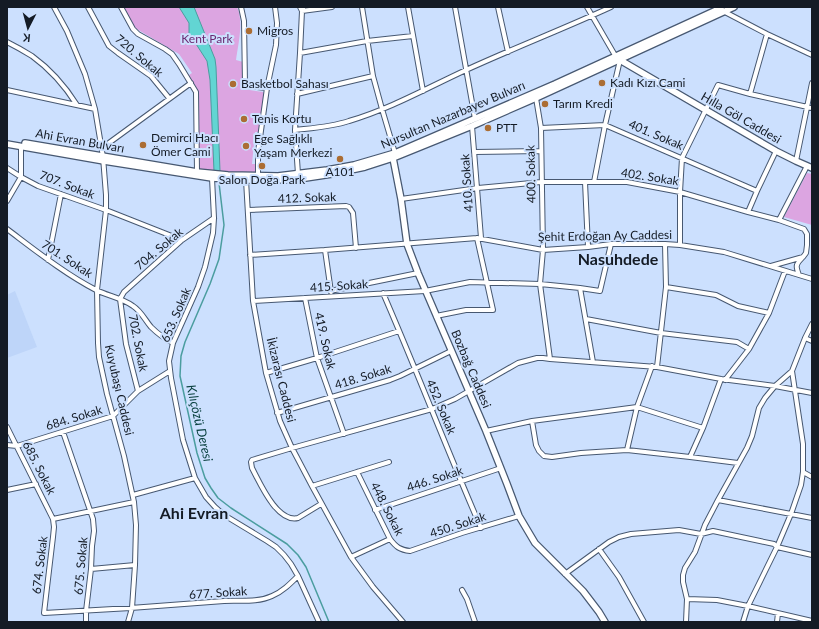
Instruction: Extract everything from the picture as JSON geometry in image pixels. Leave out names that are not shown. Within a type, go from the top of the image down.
[{"type":"main road","points":[[618,58],[722,8],[734,7]]},
{"type":"main road","name":"Nursultan Nazarbayev Bulvarı","points":[[196,174],[288,180],[332,174],[365,166],[472,126],[536,98],[618,58]]},
{"type":"main road","name":"Nursultan Nazarbayev Bulvarı","points":[[212,178],[246,180],[298,174],[354,165],[394,155],[618,58]]},
{"type":"main road","name":"Hılla Göl Caddesi","points":[[618,58],[776,152],[810,167]]},
{"type":"main road","name":"Ahi Evran Bulvarı","points":[[7,140],[103,159]]},
{"type":"main road","name":"Ahi Evran Bulvarı","points":[[7,144],[196,174]]},
{"type":"main road","name":"Bozbağ Caddesi","points":[[394,155],[407,244],[451,352],[486,431],[519,516],[535,543],[591,601],[600,612],[605,622]]},
{"type":"main road","points":[[196,174],[212,178]]},
{"type":"street","name":"Kuyubaşı Caddesi","points":[[54,7],[67,31],[85,74],[95,109],[102,148],[106,210],[97,290],[98,343],[99,357],[134,502],[136,532],[135,565],[132,608],[128,622]]},
{"type":"street","name":"720. Sokak","points":[[88,7],[109,46],[118,54],[151,76],[169,98]]},
{"type":"street","points":[[121,7],[133,29],[138,34],[165,48],[172,54],[196,92],[196,174]]},
{"type":"street","points":[[241,7],[244,21],[245,84],[248,86],[267,88]]},
{"type":"street","points":[[258,178],[260,131],[276,45],[275,7]]},
{"type":"street","points":[[298,174],[295,130],[302,8],[332,7]]},
{"type":"street","points":[[362,7],[373,76],[394,155]]},
{"type":"street","points":[[408,7],[423,91]]},
{"type":"street","points":[[454,7],[475,119]]},
{"type":"street","points":[[498,7],[508,52]]},
{"type":"street","points":[[587,7],[618,58],[594,182]]},
{"type":"street","points":[[295,130],[329,126],[349,121],[382,109],[466,70],[611,7]]},
{"type":"street","points":[[722,8],[767,34],[812,55]]},
{"type":"street","points":[[750,94],[767,34]]},
{"type":"street","points":[[300,53],[367,41],[413,36]]},
{"type":"street","points":[[7,42],[31,55],[44,66],[68,91],[77,105]]},
{"type":"street","points":[[297,94],[373,76]]},
{"type":"street","points":[[102,148],[190,83]]},
{"type":"street","points":[[796,162],[812,83]]},
{"type":"street","points":[[680,245],[680,192],[682,158],[718,85],[812,108]]},
{"type":"street","points":[[7,90],[95,109]]},
{"type":"street","name":"400. Sokak","points":[[536,98],[541,128],[540,151],[543,250],[540,284],[550,359]]},
{"type":"street","name":"401. Sokak","points":[[541,128],[605,125],[757,191]]},
{"type":"street","name":"410. Sokak","points":[[436,316],[466,310],[493,310],[479,238],[478,188],[472,126]]},
{"type":"street","points":[[7,201],[21,177],[21,146]]},
{"type":"street","points":[[475,152],[540,151]]},
{"type":"street","points":[[748,212],[776,152]]},
{"type":"street","points":[[779,220],[810,167]]},
{"type":"street","name":"707. Sokak","points":[[7,168],[38,186],[106,210],[182,240]]},
{"type":"street","name":"653. Sokak","points":[[212,178],[214,218],[213,233],[206,267],[173,343],[170,361],[170,371],[183,440],[195,478],[206,497],[214,507],[224,515],[256,534],[284,555],[298,576],[319,622]]},
{"type":"street","name":"İkizarası Caddesi","points":[[246,180],[253,301],[266,373],[283,430],[321,504],[351,557],[373,587],[403,622]]},
{"type":"street","name":"402. Sokak","points":[[401,199],[478,188],[541,182],[627,182],[680,192],[779,220],[804,229],[807,234],[807,245],[806,253],[803,257]]},
{"type":"street","points":[[585,182],[588,247]]},
{"type":"street","points":[[48,260],[60,194]]},
{"type":"street","name":"412. Sokak","points":[[248,210],[349,207],[353,213],[356,248]]},
{"type":"street","name":"704. Sokak","points":[[120,299],[124,292],[182,240],[214,218]]},
{"type":"street","name":"701. Sokak","points":[[7,229],[48,260],[97,290],[134,306],[158,334],[173,343]]},
{"type":"street","name":"Şehit Erdoğan Ay Caddesi","points":[[250,255],[479,238],[543,250],[612,244],[665,244],[724,252],[812,279]]},
{"type":"street","name":"415. Sokak","points":[[253,301],[425,290],[470,282],[540,284],[600,291],[612,244]]},
{"type":"street","points":[[627,450],[637,407],[655,366],[661,333],[666,287],[665,244]]},
{"type":"street","points":[[325,250],[331,297]]},
{"type":"street","points":[[771,266],[803,257]]},
{"type":"street","points":[[799,275],[796,268],[797,263],[803,257]]},
{"type":"street","points":[[690,456],[723,380],[749,349],[769,313],[785,271]]},
{"type":"street","points":[[330,291],[418,273]]},
{"type":"street","points":[[666,287],[716,295],[738,306],[769,313]]},
{"type":"street","points":[[580,288],[593,362]]},
{"type":"street","name":"452. Sokak","points":[[383,293],[432,409],[460,482],[481,528]]},
{"type":"street","name":"419. Sokak","points":[[305,298],[317,358],[344,434]]},
{"type":"street","name":"702. Sokak","points":[[120,299],[126,344],[138,391]]},
{"type":"street","points":[[586,319],[661,333],[737,342],[749,349]]},
{"type":"street","points":[[686,622],[687,599],[683,582],[685,568],[695,552],[701,534],[718,500],[747,448],[752,436],[759,408],[775,386],[792,371],[812,324]]},
{"type":"street","points":[[266,373],[399,331]]},
{"type":"street","points":[[805,338],[812,341]]},
{"type":"street","name":"418. Sokak","points":[[277,412],[390,380],[451,352]]},
{"type":"street","points":[[321,504],[294,519],[280,512],[274,506],[252,468],[252,460],[432,409],[456,399],[518,364],[537,358],[655,366],[723,380],[775,386],[812,393]]},
{"type":"street","points":[[113,416],[138,391],[170,371]]},
{"type":"street","points":[[743,622],[748,606],[777,547],[791,514],[801,485],[803,472],[803,444],[792,371]]},
{"type":"street","points":[[486,431],[532,421],[637,407],[703,428]]},
{"type":"street","name":"684. Sokak","points":[[17,446],[113,416]]},
{"type":"street","points":[[532,421],[536,445],[544,456],[552,457],[581,453],[627,450],[690,456],[738,463]]},
{"type":"street","name":"685. Sokak","points":[[7,427],[53,519]]},
{"type":"street","name":"675. Sokak","points":[[63,432],[93,519],[94,531],[86,622]]},
{"type":"street","points":[[7,445],[17,446]]},
{"type":"street","points":[[312,486],[389,462]]},
{"type":"street","name":"446. Sokak","points":[[375,510],[501,468]]},
{"type":"street","name":"448. Sokak","points":[[357,472],[390,540],[398,548],[403,550]]},
{"type":"street","points":[[803,472],[812,477]]},
{"type":"street","points":[[133,495],[195,478]]},
{"type":"street","points":[[7,490],[36,484]]},
{"type":"street","points":[[718,500],[812,518]]},
{"type":"street","points":[[53,519],[134,502]]},
{"type":"street","name":"450. Sokak","points":[[403,550],[410,551],[519,516]]},
{"type":"street","name":"674. Sokak","points":[[44,613],[54,527],[53,519]]},
{"type":"street","points":[[565,574],[619,536],[680,530],[701,534],[713,531],[774,544],[777,547],[812,556]]},
{"type":"street","points":[[351,557],[390,540]]},
{"type":"street","points":[[599,549],[619,578],[644,622]]},
{"type":"street","points":[[91,569],[135,565]]},
{"type":"street","name":"677. Sokak","points":[[44,613],[258,600],[271,597],[287,587],[298,576]]},
{"type":"street","points":[[462,590],[467,599],[475,622]]},
{"type":"street","points":[[687,599],[717,600],[812,621]]},
{"type":"street","points":[[777,622],[778,613]]},
{"type":"shaded area","points":[[179,7],[194,7],[215,59],[220,171],[214,171],[210,80],[207,61],[189,33],[189,23]]},
{"type":"shaded area","points":[[15,291],[37,347],[7,358],[7,295]]},
{"type":"green space","name":"Kent Park","points":[[124,7],[237,7],[240,26],[236,60],[243,62],[243,89],[263,92],[265,95],[258,132],[255,132],[252,164],[256,164],[256,173],[199,170],[198,91],[189,75],[192,73],[179,54],[135,28]]},
{"type":"green space","points":[[807,173],[812,174],[812,225],[784,217]]},
{"type":"waterway","name":"Kılıçözü Deresi","points":[[219,183],[224,225],[219,259],[185,342],[181,356],[180,376],[197,453],[205,478],[218,498],[287,544],[298,555],[306,567],[329,622]]},
{"type":"place","name":"Migros","points":[[249,31]]},
{"type":"place","name":"Kadı Kızı Cami","points":[[602,83]]},
{"type":"place","name":"Basketbol Sahası","points":[[233,84]]},
{"type":"place","name":"Tarım Kredi","points":[[545,104]]},
{"type":"place","name":"Tenis Kortu","points":[[244,119]]},
{"type":"place","name":"PTT","points":[[488,128]]},
{"type":"place","name":"Demirci Hacı Ömer Cami","points":[[143,145]]},
{"type":"place","name":"Ege Sağlıklı Yaşam Merkezi","points":[[246,146]]},
{"type":"place","name":"A101","points":[[340,159]]},
{"type":"place","name":"Salon Doğa Park","points":[[262,166]]},
{"type":"district","name":"Nasuhdede","points":[[618,259]]},
{"type":"district","name":"Ahi Evran","points":[[194,513]]}]
